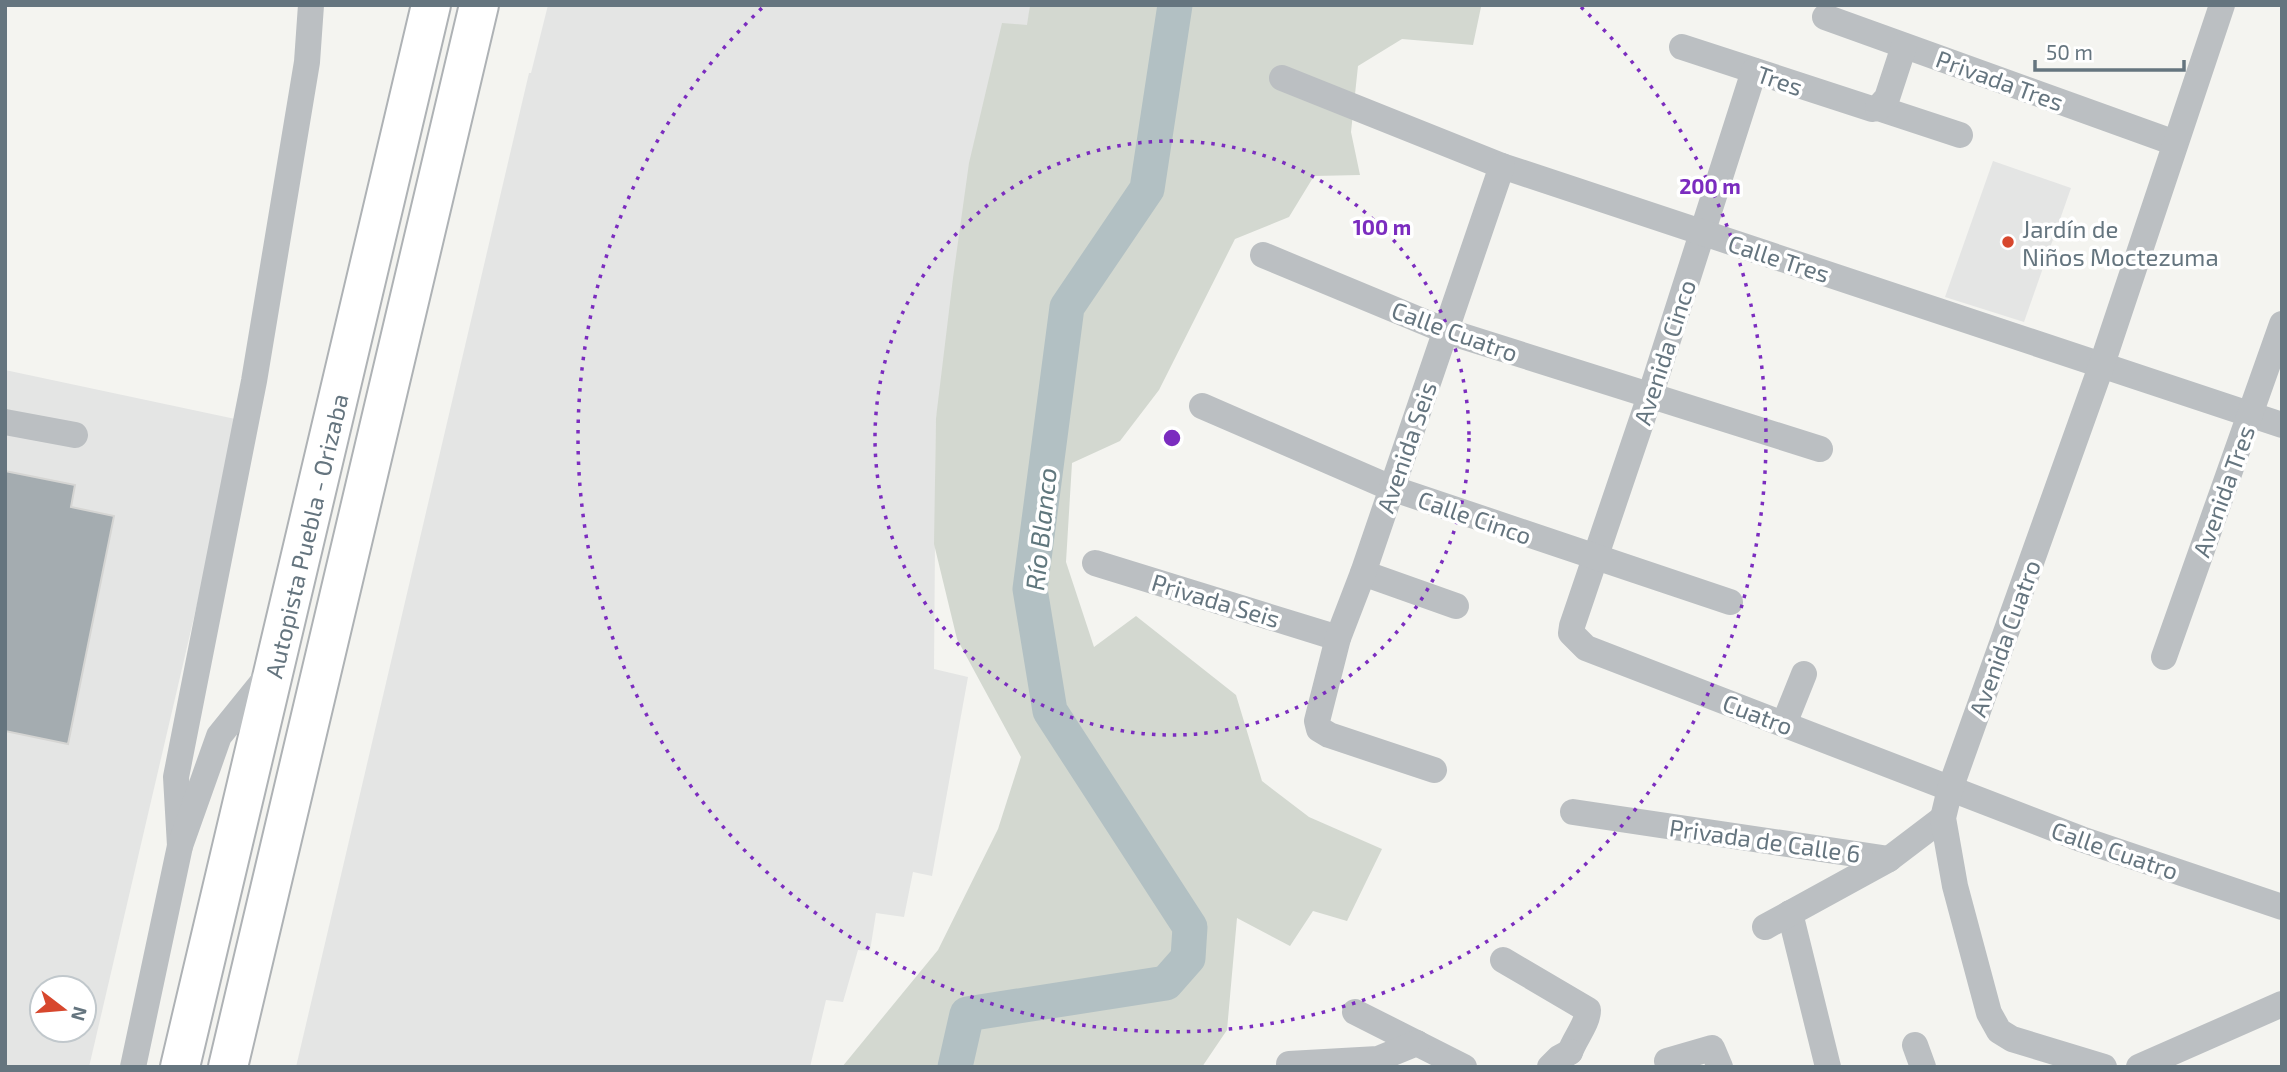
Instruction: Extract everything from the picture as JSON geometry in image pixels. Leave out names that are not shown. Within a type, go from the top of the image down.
[{"type":"highway","name":"Autopista Puebla - Orizaba","points":[[180,1067],[431,5]]},
{"type":"highway","name":"Autopista Puebla - Orizaba","points":[[229,1067],[479,5]]},
{"type":"street","points":[[180,846],[176,777],[254,381],[306,62],[311,5]]},
{"type":"street","points":[[2175,143],[2222,5]]},
{"type":"street","name":"Privada Tres","points":[[1825,18],[2175,143]]},
{"type":"street","points":[[1878,108],[1887,97],[1904,46]]},
{"type":"street","name":"Tres","points":[[1682,47],[1960,135]]},
{"type":"street","name":"Avenida Cinco","points":[[1572,633],[1572,626],[1650,396],[1754,71]]},
{"type":"street","name":"Calle Tres","points":[[1282,78],[1502,166],[2282,425]]},
{"type":"street","name":"Avenida Cuatro","points":[[2104,1067],[2012,1039],[1999,1031],[1989,1013],[1955,886],[1943,818],[1950,789],[2102,364],[2175,143]]},
{"type":"street","name":"Avenida Seis","points":[[1434,770],[1329,735],[1319,729],[1317,721],[1338,638],[1363,573],[1502,166]]},
{"type":"street","name":"Calle Cuatro","points":[[1263,255],[1446,331],[1820,449]]},
{"type":"street","name":"Avenida Tres","points":[[2164,657],[2282,324]]},
{"type":"street","name":"Calle Cinco","points":[[1202,405],[1391,488],[1730,602]]},
{"type":"street","points":[[5,422],[75,435]]},
{"type":"street","name":"Privada Seis","points":[[1095,563],[1338,638]]},
{"type":"street","points":[[1363,573],[1456,606]]},
{"type":"street","name":"Cuatro","points":[[1572,633],[1586,648],[1950,789]]},
{"type":"street","points":[[133,1067],[180,846],[219,736],[276,665]]},
{"type":"street","points":[[1784,724],[1804,674]]},
{"type":"street","name":"Calle Cuatro","points":[[1950,789],[2081,839],[2282,907]]},
{"type":"street","name":"Privada de Calle 6","points":[[1573,812],[1889,859],[1943,818]]},
{"type":"street","points":[[1765,927],[1889,859]]},
{"type":"street","points":[[1790,913],[1828,1067]]},
{"type":"street","points":[[1503,960],[1588,1010],[1588,1018],[1574,1039],[1568,1062]]},
{"type":"street","points":[[2139,1067],[2282,1004]]},
{"type":"street","points":[[1355,1012],[1464,1067]]},
{"type":"street","points":[[1289,1064],[1378,1059],[1417,1043]]},
{"type":"street","points":[[1667,1061],[1712,1048],[1720,1067]]},
{"type":"shaded area","points":[[548,5],[1030,5],[1028,25],[936,418],[934,669],[968,677],[932,876],[913,872],[904,917],[876,913],[870,951],[858,950],[843,1002],[826,1000],[810,1067],[296,1067],[529,73]]},
{"type":"shaded area","points":[[1030,5],[1481,7],[1473,45],[1402,39],[1358,66],[1351,132],[1360,175],[1314,176],[1289,217],[1235,239],[1159,390],[1120,441],[1072,463],[1066,562],[1094,647],[1136,616],[1236,695],[1262,781],[1309,817],[1382,849],[1347,921],[1313,911],[1290,946],[1237,918],[1227,1030],[1202,1067],[842,1067],[938,950],[998,829],[1021,757],[957,639],[934,544],[936,418],[969,163],[1002,23],[1027,25]]},
{"type":"shaded area","name":"Jardín de Niños Moctezuma","points":[[1993,161],[2071,188],[2024,322],[1945,297]]},
{"type":"shaded area","points":[[5,370],[240,420],[98,1028],[98,974],[28,974],[28,1044],[94,1044],[89,1067],[5,1067]]},
{"type":"building","points":[[5,471],[75,485],[71,507],[114,516],[68,744],[5,731]]},
{"type":"waterway","name":"Río Blanco","points":[[955,1067],[967,1014],[1166,983],[1188,958],[1190,927],[1050,711],[1030,589],[1067,307],[1147,189],[1175,5]]},
{"type":"place","name":"Jardín de Niños Moctezuma","points":[[2008,242]]}]
